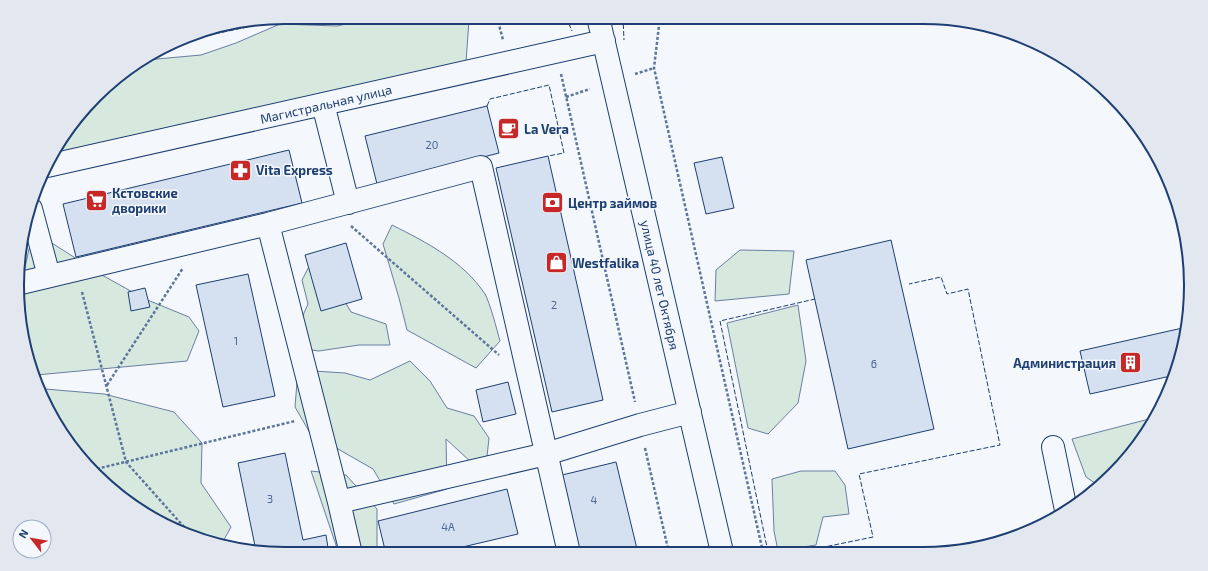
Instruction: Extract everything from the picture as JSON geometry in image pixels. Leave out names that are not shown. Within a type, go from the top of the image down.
[{"type":"street","name":"улица 40 лет Октября","points":[[600,24],[721,547]]},
{"type":"street","name":"Магистральная улица","points":[[54,165],[604,41]]},
{"type":"street","points":[[324,104],[339,205]]},
{"type":"street","points":[[24,282],[268,224],[481,167],[568,547]]},
{"type":"street","points":[[33,217],[49,276]]},
{"type":"street","points":[[268,224],[349,547]]},
{"type":"street","points":[[339,502],[546,454],[640,424],[690,412]]},
{"type":"street","points":[[1053,447],[1065,505]]},
{"type":"path","points":[[499,24],[503,43]]},
{"type":"path","points":[[659,24],[654,68],[762,547]]},
{"type":"path","points":[[556,52],[668,547]]},
{"type":"path","points":[[339,205],[501,356]]},
{"type":"path","points":[[106,385],[201,240]]},
{"type":"path","points":[[76,269],[126,462],[183,526]]},
{"type":"path","points":[[99,468],[317,416]]},
{"type":"shaded area","points":[[279,24],[337,26],[346,24],[469,24],[466,62],[61,152],[78,126],[113,89],[126,78],[155,59],[201,55],[236,43]]},
{"type":"shaded area","points":[[392,225],[418,238],[455,262],[476,282],[485,294],[500,341],[476,368],[407,330],[383,244]]},
{"type":"shaded area","points":[[33,231],[102,275],[145,299],[189,317],[199,331],[187,361],[40,375],[33,353],[26,320],[24,286],[25,267]]},
{"type":"shaded area","points":[[740,250],[794,251],[789,294],[715,301],[716,270]]},
{"type":"shaded area","points":[[315,255],[351,312],[386,324],[390,345],[359,345],[319,351],[289,347],[308,304],[302,280]]},
{"type":"shaded area","points":[[798,305],[806,361],[798,403],[768,434],[748,428],[727,323]]},
{"type":"shaded area","points":[[410,361],[430,381],[447,408],[474,416],[489,438],[485,475],[446,439],[447,489],[394,504],[373,469],[310,433],[295,407],[298,370],[345,373],[370,380]]},
{"type":"shaded area","points":[[45,389],[104,394],[174,412],[202,443],[201,483],[231,527],[224,540],[201,533],[155,512],[126,493],[89,458],[78,445],[59,416]]},
{"type":"shaded area","points":[[1147,420],[1130,445],[1094,483],[1086,477],[1072,439]]},
{"type":"shaded area","points":[[311,471],[346,475],[377,509],[377,547],[337,547]]},
{"type":"shaded area","points":[[801,471],[835,471],[845,485],[849,514],[823,517],[816,545],[803,547],[777,547],[774,531],[772,479]]},
{"type":"building","points":[[487,106],[499,153],[377,184],[365,136]]},
{"type":"building","points":[[289,150],[302,203],[76,257],[63,204]]},
{"type":"building","points":[[548,156],[603,400],[552,412],[496,168]]},
{"type":"building","points":[[722,157],[734,208],[706,214],[694,163]]},
{"type":"building","points":[[891,240],[934,429],[848,449],[806,260]]},
{"type":"building","points":[[346,243],[362,299],[321,311],[305,255]]},
{"type":"building","points":[[248,274],[275,396],[223,407],[196,285]]},
{"type":"building","points":[[145,288],[150,307],[131,311],[128,292]]},
{"type":"building","name":"Администрация","points":[[1181,328],[1167,377],[1090,394],[1080,351]]},
{"type":"building","points":[[508,382],[516,414],[483,422],[476,390]]},
{"type":"building","points":[[285,453],[303,540],[326,535],[328,547],[255,545],[238,463]]},
{"type":"building","points":[[616,462],[637,547],[575,547],[558,476]]},
{"type":"building","points":[[507,489],[518,534],[463,547],[384,547],[378,521]]},
{"type":"fence","points":[[569,24],[572,31]]},
{"type":"fence","points":[[623,24],[624,40]]},
{"type":"fence","points":[[215,34],[253,26]]},
{"type":"fence","points":[[487,106],[490,99],[549,85],[564,153],[548,156]]},
{"type":"fence","points":[[824,547],[873,537],[859,474],[1000,445],[968,289],[947,294],[941,277],[909,284]]},
{"type":"fence","points":[[767,547],[720,321],[815,299]]},
{"type":"place","name":"La Vera","points":[[509,129]]},
{"type":"place","name":"Vita Express","points":[[240,170]]},
{"type":"place","name":"Кстовские дворики","points":[[96,200]]},
{"type":"place","name":"Центр займов","points":[[552,203]]},
{"type":"place","name":"Westfalika","points":[[556,263]]},
{"type":"place","name":"Администрация","points":[[1131,363]]}]
